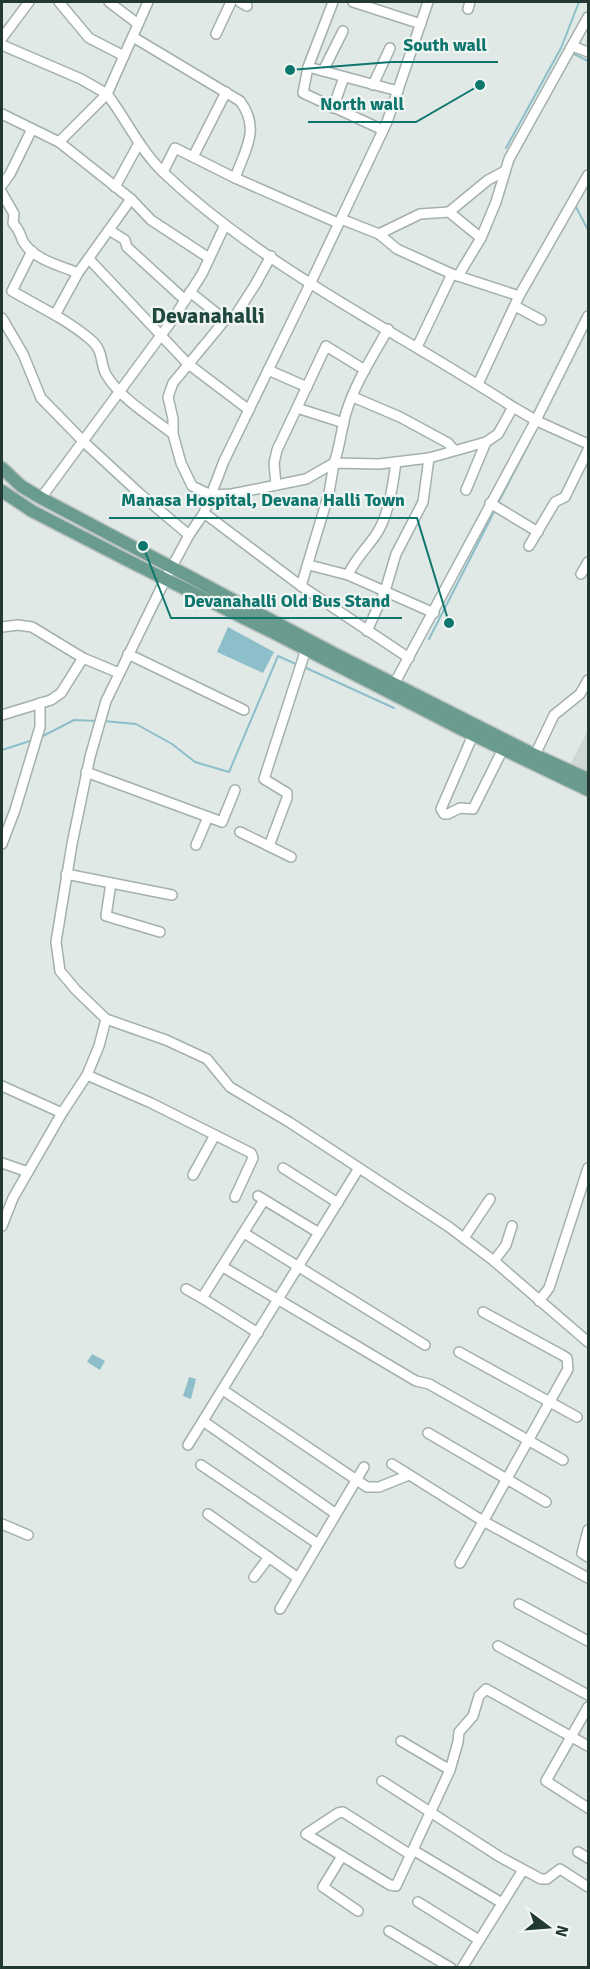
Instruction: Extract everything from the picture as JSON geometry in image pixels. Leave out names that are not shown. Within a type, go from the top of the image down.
[{"type":"main road","points":[[2,468],[21,486],[41,498],[306,649],[588,779]]},
{"type":"main road","points":[[2,491],[32,512],[169,573],[335,654],[473,735],[588,790]]},
{"type":"street","points":[[2,38],[29,2]]},
{"type":"street","points":[[59,2],[89,38],[124,56]]},
{"type":"street","points":[[109,2],[138,24]]},
{"type":"street","points":[[59,142],[107,94],[148,2]]},
{"type":"street","points":[[216,34],[231,2]]},
{"type":"street","points":[[333,2],[308,67],[303,93],[383,130]]},
{"type":"street","points":[[353,2],[421,24]]},
{"type":"street","points":[[428,2],[383,130],[224,461],[204,513],[189,535],[169,573],[128,654],[103,711],[87,772],[66,874],[56,942],[60,971],[76,990],[106,1018],[166,1040],[207,1059],[230,1087],[359,1168],[464,1238],[588,1342]]},
{"type":"street","points":[[417,347],[455,275],[481,238],[496,202],[509,159],[588,17]]},
{"type":"street","points":[[323,71],[342,31]]},
{"type":"street","points":[[132,37],[226,92],[249,112],[252,132],[235,178]]},
{"type":"street","points":[[2,45],[107,94],[163,172],[225,225],[311,282],[513,407],[538,422],[588,444]]},
{"type":"street","points":[[572,46],[588,52]]},
{"type":"street","points":[[373,84],[390,48]]},
{"type":"street","points":[[308,67],[398,91]]},
{"type":"street","points":[[333,108],[344,77]]},
{"type":"street","points":[[193,157],[226,92]]},
{"type":"street","points":[[2,114],[59,142],[131,199],[151,220],[210,258]]},
{"type":"street","points":[[2,184],[10,174],[32,129]]},
{"type":"street","points":[[116,187],[140,143]]},
{"type":"street","points":[[163,172],[175,148],[235,178],[339,221],[379,234],[397,249],[455,275],[519,296]]},
{"type":"street","points":[[449,212],[488,180],[505,171]]},
{"type":"street","points":[[478,384],[519,296],[588,175]]},
{"type":"street","points":[[2,193],[14,214],[13,223],[21,232],[23,242],[32,251],[78,273]]},
{"type":"street","points":[[55,315],[78,273],[131,199]]},
{"type":"street","points":[[379,234],[425,212],[449,212],[481,238]]},
{"type":"street","points":[[41,498],[84,442],[188,296],[210,258],[225,225]]},
{"type":"street","points":[[109,230],[125,240],[127,247],[188,296],[225,320]]},
{"type":"street","points":[[32,251],[12,291],[55,315],[92,340],[103,356],[106,376],[120,392],[173,434]]},
{"type":"street","points":[[271,256],[235,315],[225,320],[187,363],[173,383],[168,398],[173,419],[173,434],[181,464],[192,486],[211,495],[232,494],[306,479],[334,463],[379,464],[429,458],[486,442],[498,434],[513,407]]},
{"type":"street","points":[[89,259],[187,363],[249,410]]},
{"type":"street","points":[[515,306],[541,320]]},
{"type":"street","points":[[392,687],[434,613],[490,503],[538,422],[588,316]]},
{"type":"street","points":[[2,318],[23,354],[42,398],[138,493],[189,535]]},
{"type":"street","points":[[301,586],[329,493],[344,423],[365,370],[388,329]]},
{"type":"street","points":[[276,485],[274,463],[326,346],[365,370]]},
{"type":"street","points":[[268,370],[307,387]]},
{"type":"street","points":[[353,397],[400,417],[448,443],[454,450]]},
{"type":"street","points":[[297,408],[344,423]]},
{"type":"street","points":[[466,490],[486,442]]},
{"type":"street","points":[[529,546],[555,502],[565,497],[588,450]]},
{"type":"street","points":[[368,630],[385,591],[396,554],[423,502],[429,458]]},
{"type":"street","points":[[348,575],[358,556],[376,534],[393,488],[396,462]]},
{"type":"street","points":[[490,503],[537,532]]},
{"type":"street","points":[[204,513],[301,586],[409,658]]},
{"type":"street","points":[[581,574],[588,562]]},
{"type":"street","points":[[309,565],[348,575],[434,613]]},
{"type":"street","points":[[2,627],[18,625],[32,627],[83,658],[119,673]]},
{"type":"street","points":[[269,846],[287,793],[264,779],[306,649]]},
{"type":"street","points":[[128,654],[244,710]]},
{"type":"street","points":[[2,715],[51,700],[61,693],[83,658]]},
{"type":"street","points":[[535,755],[554,715],[580,694],[588,680]]},
{"type":"street","points":[[2,844],[15,810],[40,727],[40,704]]},
{"type":"street","points":[[473,735],[441,809],[444,814],[460,808],[473,809],[503,749]]},
{"type":"street","points":[[87,772],[222,822],[235,790]]},
{"type":"street","points":[[196,845],[208,817]]},
{"type":"street","points":[[240,832],[291,857]]},
{"type":"street","points":[[66,874],[171,895]]},
{"type":"street","points":[[111,883],[106,916],[160,932]]},
{"type":"street","points":[[2,1226],[13,1198],[62,1113],[87,1075],[99,1046],[106,1018]]},
{"type":"street","points":[[87,1075],[151,1103],[253,1155],[235,1197]]},
{"type":"street","points":[[2,1086],[62,1113]]},
{"type":"street","points":[[194,1175],[215,1135]]},
{"type":"street","points":[[2,1163],[28,1172]]},
{"type":"street","points":[[283,1168],[338,1203]]},
{"type":"street","points":[[188,1445],[359,1168]]},
{"type":"street","points":[[539,1300],[549,1288],[588,1168]]},
{"type":"street","points":[[202,1298],[244,1233],[261,1198],[319,1233]]},
{"type":"street","points":[[464,1238],[490,1199]]},
{"type":"street","points":[[494,1261],[506,1245],[512,1226]]},
{"type":"street","points":[[244,1233],[425,1345]]},
{"type":"street","points":[[223,1267],[416,1381],[429,1384],[563,1460]]},
{"type":"street","points":[[186,1289],[258,1333]]},
{"type":"street","points":[[460,1563],[568,1370],[567,1358],[483,1312]]},
{"type":"street","points":[[459,1352],[577,1417]]},
{"type":"street","points":[[222,1390],[367,1487],[374,1488],[409,1474]]},
{"type":"street","points":[[203,1421],[336,1514]]},
{"type":"street","points":[[428,1433],[546,1502]]},
{"type":"street","points":[[392,1464],[483,1521],[588,1578]]},
{"type":"street","points":[[201,1465],[318,1544]]},
{"type":"street","points":[[280,1609],[364,1467]]},
{"type":"street","points":[[208,1514],[298,1578]]},
{"type":"street","points":[[2,1524],[28,1535]]},
{"type":"street","points":[[588,1530],[582,1548],[582,1552],[588,1557]]},
{"type":"street","points":[[254,1577],[269,1557]]},
{"type":"street","points":[[519,1604],[588,1641]]},
{"type":"street","points":[[498,1646],[588,1695]]},
{"type":"street","points":[[502,1903],[412,1852],[343,1812],[306,1834],[393,1887],[397,1884],[412,1852],[430,1812],[450,1770],[459,1742],[459,1732],[473,1716],[479,1696],[486,1689],[588,1746]]},
{"type":"street","points":[[588,1707],[546,1781],[588,1808]]},
{"type":"street","points":[[401,1741],[450,1770]]},
{"type":"street","points":[[382,1781],[523,1870],[544,1880],[558,1870],[562,1870],[588,1887]]},
{"type":"street","points":[[578,1852],[588,1858]]},
{"type":"street","points":[[342,1856],[323,1887],[358,1911]]},
{"type":"street","points":[[462,1968],[523,1870]]},
{"type":"street","points":[[418,1902],[479,1940]]},
{"type":"street","points":[[389,1931],[451,1968]]},
{"type":"shaded area","points":[[588,730],[588,772],[571,763]]},
{"type":"water","points":[[228,627],[274,652],[263,673],[217,652]]},
{"type":"water","points":[[92,1354],[105,1361],[100,1370],[87,1362]]},
{"type":"water","points":[[189,1377],[196,1379],[191,1399],[183,1396]]},
{"type":"waterway","points":[[506,148],[561,48],[579,2]]},
{"type":"waterway","points":[[572,53],[588,61]]},
{"type":"waterway","points":[[578,201],[576,207],[588,230]]},
{"type":"waterway","points":[[497,505],[536,430]]},
{"type":"waterway","points":[[429,639],[495,510]]},
{"type":"waterway","points":[[103,721],[136,724],[172,744],[195,762],[229,772],[278,656],[298,665]]},
{"type":"waterway","points":[[304,667],[394,708]]},
{"type":"waterway","points":[[41,737],[74,720],[97,721]]},
{"type":"waterway","points":[[2,750],[33,740]]},
{"type":"place","name":"South wall","points":[[290,70]]},
{"type":"place","name":"North wall","points":[[480,85]]},
{"type":"place","name":"Devanahalli Old Bus Stand","points":[[143,546]]},
{"type":"place","name":"Manasa Hospital, Devana Halli Town","points":[[449,623]]},
{"type":"district","name":"Devanahalli","points":[[208,315]]}]
